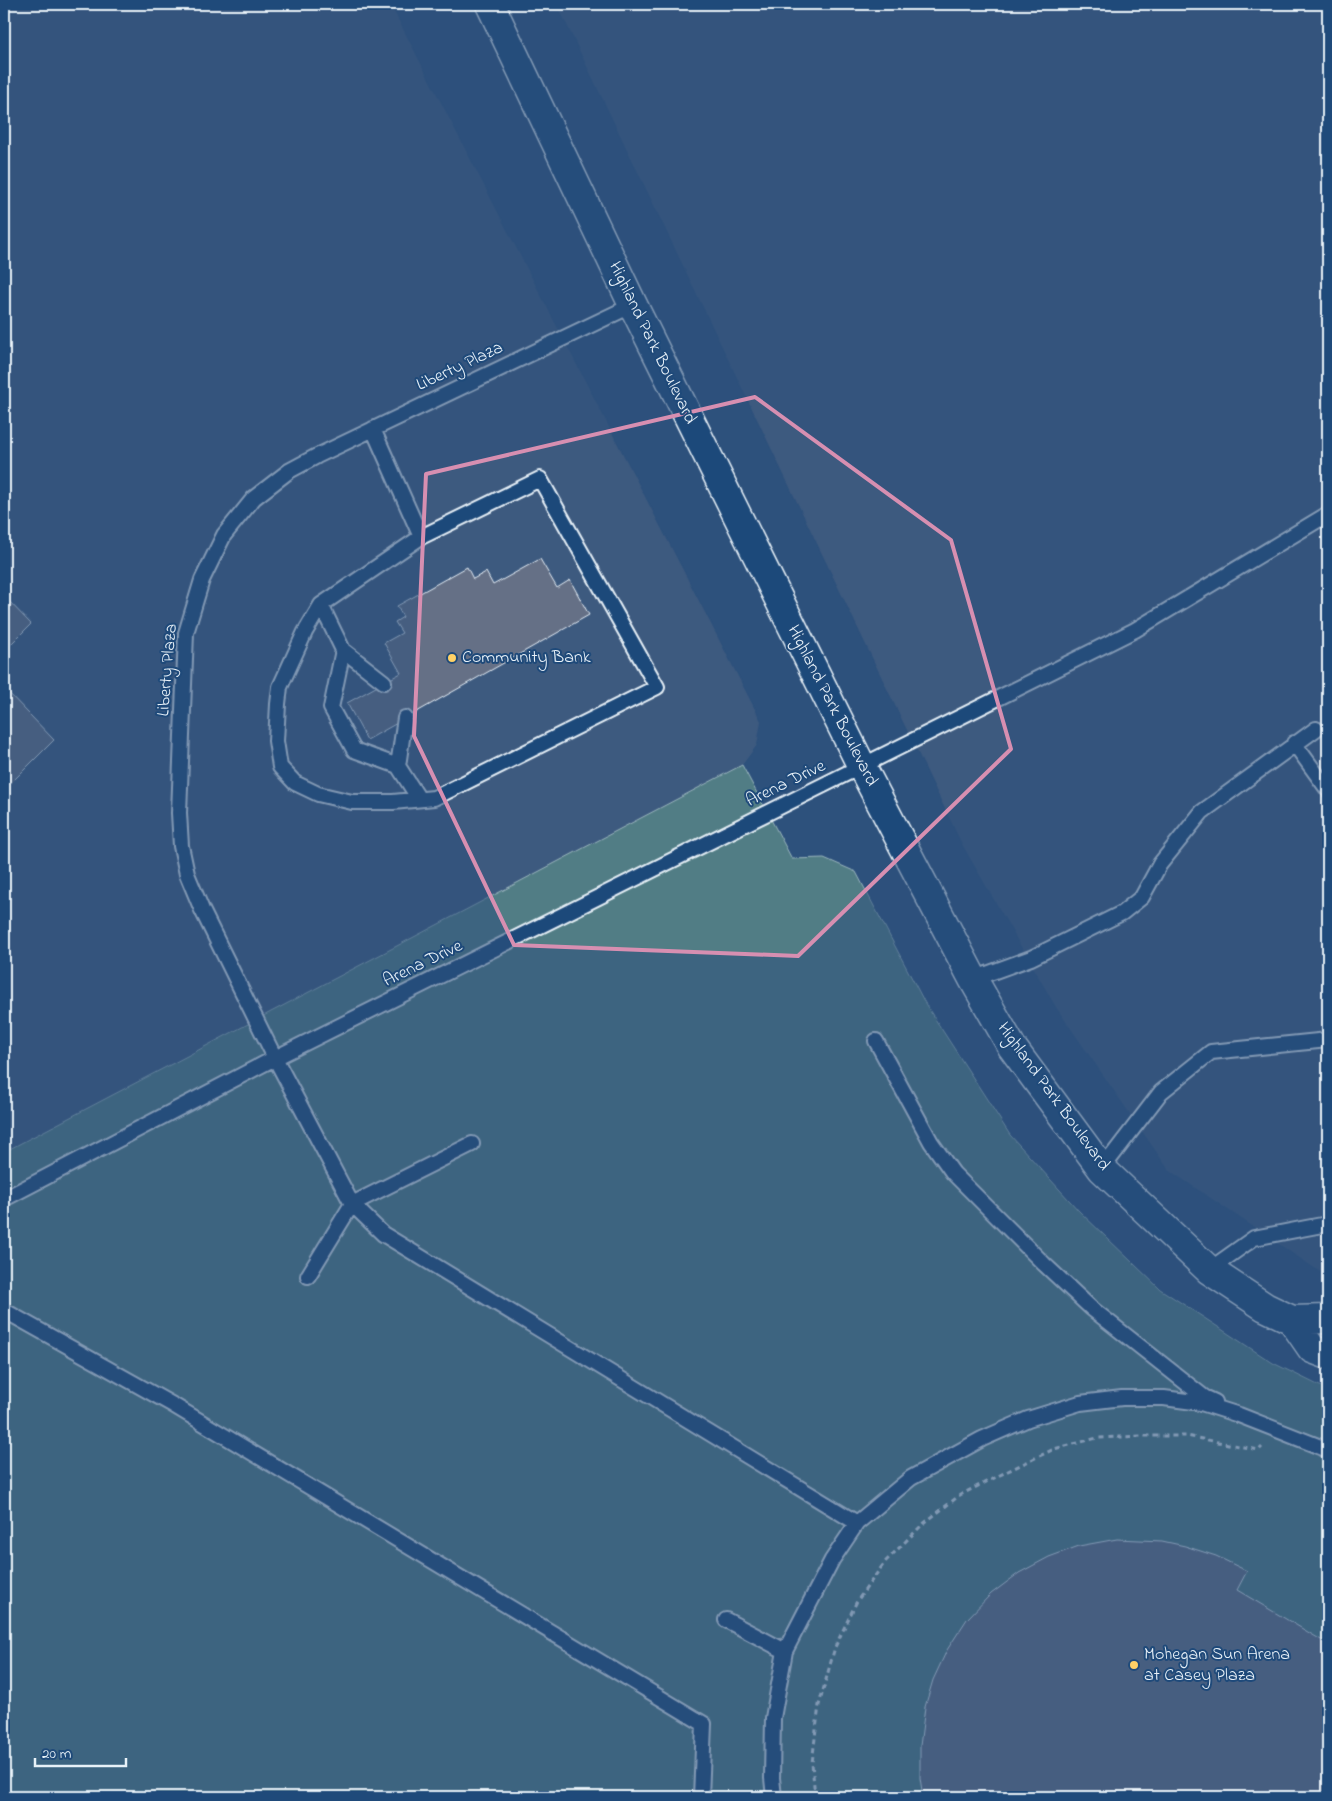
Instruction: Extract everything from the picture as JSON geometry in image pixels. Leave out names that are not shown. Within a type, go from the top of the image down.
[{"type":"main road","name":"Highland Park Boulevard","points":[[490,4],[633,305],[862,767],[973,979],[1012,1047],[1102,1169],[1209,1270],[1265,1307],[1292,1320],[1328,1319]]},
{"type":"main road","name":"Highland Park Boulevard","points":[[1292,1320],[1312,1349],[1328,1355]]},
{"type":"lane","name":"Liberty Plaza","points":[[633,305],[289,471],[254,498],[224,535],[202,580],[186,633],[178,813],[180,846],[187,874],[202,910],[275,1058],[352,1204],[383,1234],[857,1523]]},
{"type":"lane","points":[[373,429],[421,537]]},
{"type":"lane","points":[[540,479],[656,687],[434,798],[392,802],[352,802],[318,794],[295,783],[280,766],[276,741],[280,687],[305,632],[321,605],[421,537],[540,479]]},
{"type":"lane","name":"Arena Drive","points":[[4,1199],[275,1058],[1135,630],[1328,514]]},
{"type":"lane","points":[[321,605],[343,650],[384,682]]},
{"type":"lane","points":[[343,650],[332,708],[354,750],[398,766],[419,799]]},
{"type":"lane","points":[[398,766],[405,718]]},
{"type":"lane","points":[[973,979],[1032,958],[1122,913],[1142,897],[1160,864],[1202,812],[1294,743],[1316,729]]},
{"type":"lane","points":[[1294,743],[1328,790]]},
{"type":"lane","points":[[1102,1169],[1162,1092],[1212,1052],[1328,1040]]},
{"type":"lane","points":[[876,1041],[931,1142],[953,1173],[1091,1308],[1204,1397],[1239,1415]]},
{"type":"lane","points":[[308,1276],[352,1204],[472,1144]]},
{"type":"lane","points":[[1209,1270],[1254,1238],[1322,1224],[1328,1226]]},
{"type":"lane","points":[[5,1311],[173,1405],[704,1724],[701,1797]]},
{"type":"lane","points":[[774,1797],[772,1778],[773,1718],[785,1651],[832,1560],[857,1523],[911,1478],[982,1439],[1028,1418],[1080,1403],[1122,1398],[1164,1398],[1200,1403],[1239,1415],[1328,1450]]},
{"type":"lane","points":[[726,1620],[785,1651]]},
{"type":"path","points":[[815,1797],[812,1763],[818,1705],[836,1647],[857,1601],[886,1562],[923,1524],[960,1495],[1054,1449],[1097,1438],[1187,1436],[1259,1450],[1279,1430]]},
{"type":"highlighted area","points":[[755,397],[951,540],[1011,749],[798,956],[514,945],[414,736],[426,474]]},
{"type":"shaded area","points":[[4,4],[390,4],[761,721],[757,745],[742,765],[4,1152]]},
{"type":"shaded area","points":[[557,4],[1328,4],[1328,1277],[1169,1170],[1056,1007],[962,844]]},
{"type":"green space","points":[[742,765],[792,859],[824,858],[856,872],[926,1005],[1010,1135],[1079,1211],[1160,1289],[1273,1363],[1328,1390],[1328,1797],[4,1797],[4,1152]]},
{"type":"building","name":"Community Bank","points":[[540,559],[557,588],[570,580],[589,615],[367,740],[347,703],[401,673],[384,643],[402,633],[395,622],[403,617],[397,606],[467,567],[473,579],[486,572],[493,585]]},
{"type":"building","points":[[4,596],[31,624],[4,651]]},
{"type":"building","points":[[4,688],[54,740],[4,790]]},
{"type":"building","name":"Mohegan Sun Arena at Casey Plaza","points":[[1117,1539],[1162,1541],[1185,1546],[1216,1556],[1247,1571],[1237,1590],[1328,1644],[1328,1797],[923,1797],[920,1778],[920,1746],[925,1707],[933,1680],[947,1650],[967,1619],[991,1594],[1019,1573],[1049,1557],[1079,1546]]},
{"type":"place","name":"Community Bank","points":[[452,658]]},
{"type":"place","name":"Mohegan Sun Arena at Casey Plaza","points":[[1134,1665]]}]
